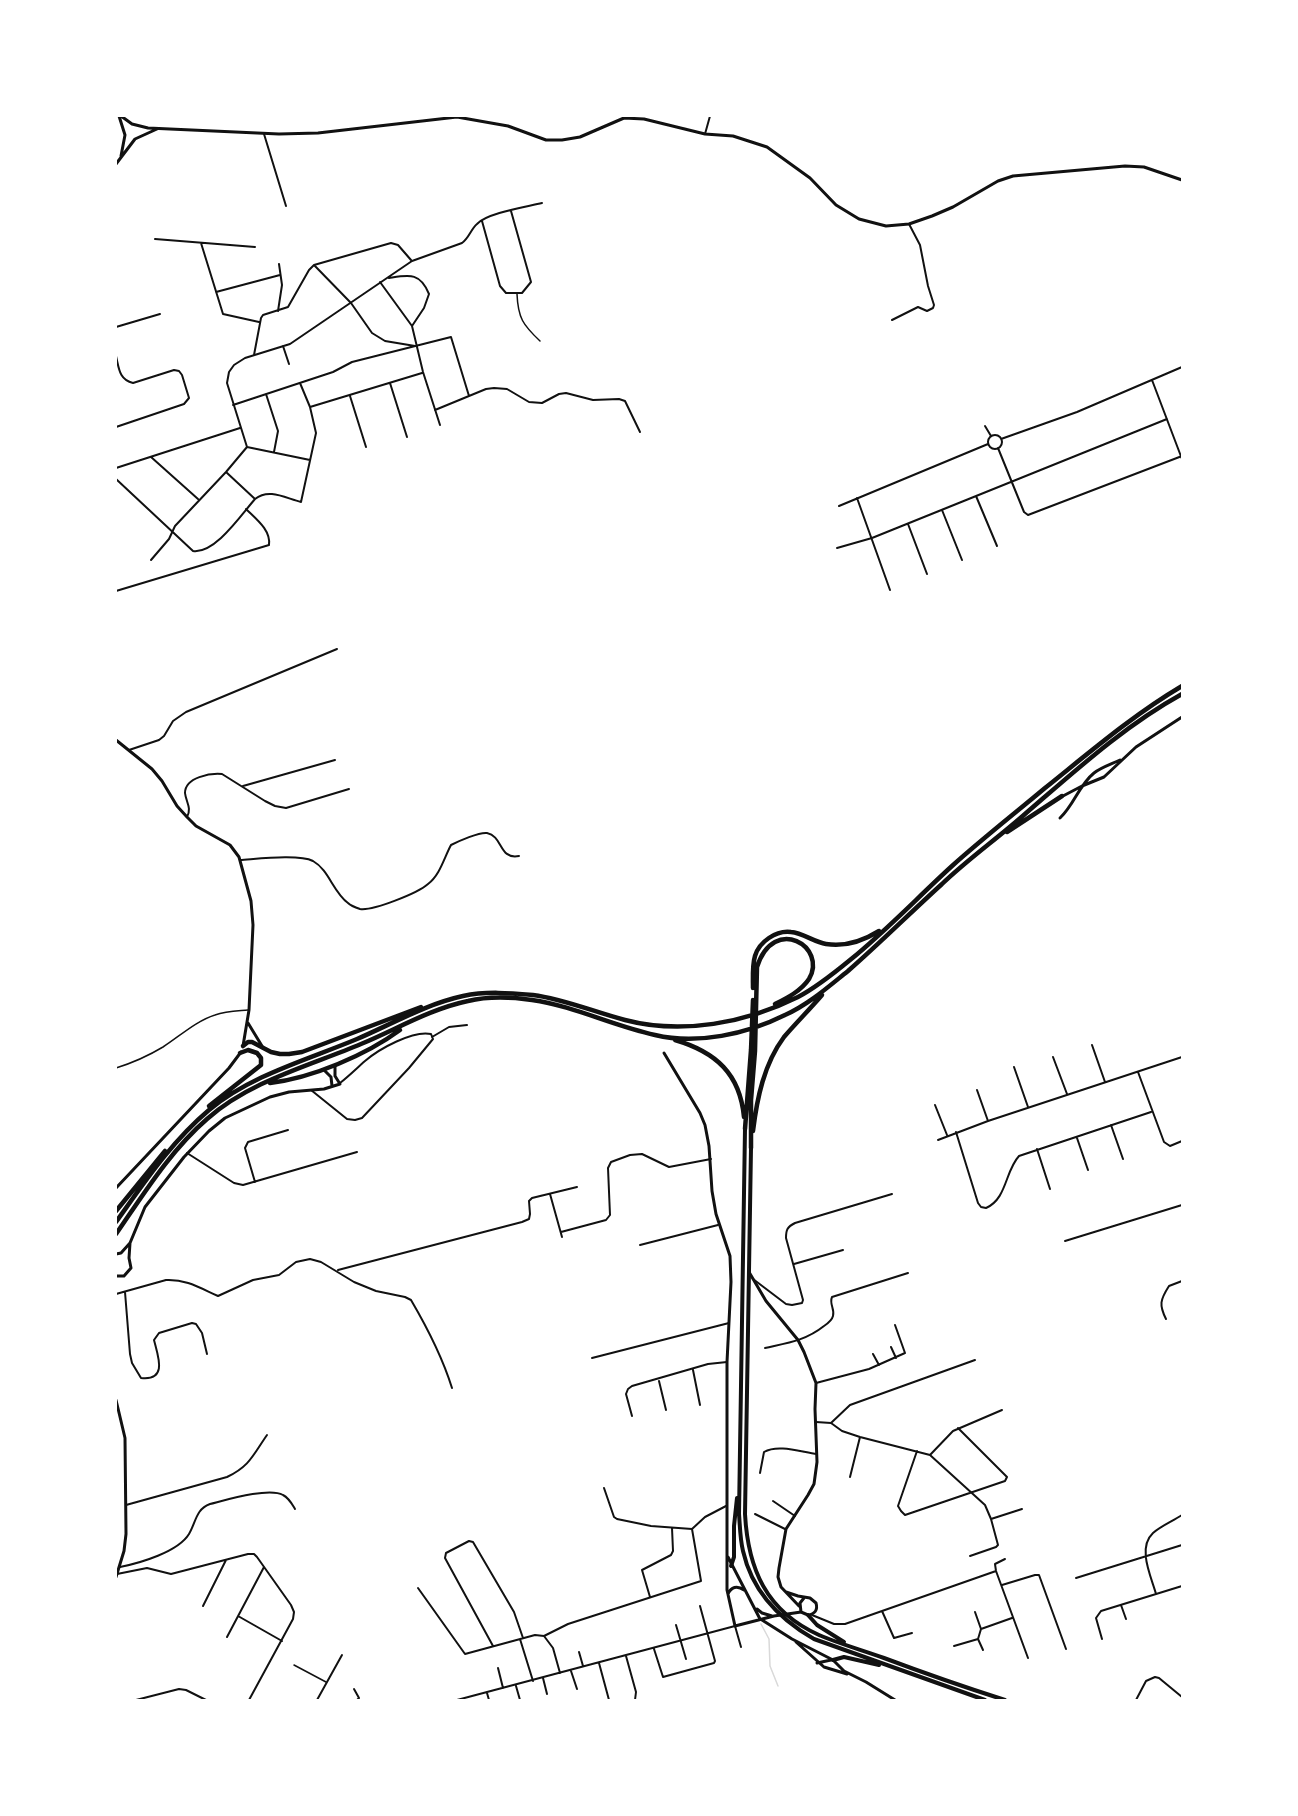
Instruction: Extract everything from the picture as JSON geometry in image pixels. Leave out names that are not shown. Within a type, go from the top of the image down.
[{"type":"highway","points":[[243,1046],[252,1042],[280,1054],[302,1052],[419,1008],[476,994],[507,993],[537,996],[628,1021],[662,1026],[708,1024],[761,1012],[800,996],[820,984],[861,951],[980,842],[1094,747],[1146,708],[1182,686]]},
{"type":"highway","points":[[667,1038],[717,1036],[764,1025],[805,1004],[872,950],[944,882],[1109,743],[1150,713],[1182,694]]},
{"type":"highway","points":[[992,842],[1062,796]]},
{"type":"highway","points":[[751,1148],[755,955],[772,935],[789,932],[824,944],[846,944],[862,940],[878,932],[898,917]]},
{"type":"highway","points":[[755,992],[760,956],[769,945],[785,939],[795,940],[805,947],[812,961],[810,977],[790,996],[761,1012]]},
{"type":"highway","points":[[751,1148],[759,1092],[774,1055],[783,1039],[832,984]]},
{"type":"highway","points":[[116,1234],[164,1166],[206,1120],[238,1096],[425,1015],[450,1005],[482,998],[507,998],[546,1003],[697,1047],[721,1063],[731,1077],[740,1094],[745,1129]]},
{"type":"highway","points":[[116,1211],[150,1167],[184,1132],[224,1098],[248,1084],[444,1001]]},
{"type":"highway","points":[[264,1083],[273,1083],[335,1066],[375,1045],[408,1023]]},
{"type":"highway","points":[[193,1124],[202,1112],[261,1065],[261,1058],[257,1053],[248,1050],[240,1053]]},
{"type":"highway","points":[[745,1129],[753,1050]]},
{"type":"highway","points":[[116,1222],[184,1132]]},
{"type":"main road","points":[[745,1129],[739,1485],[742,1549],[753,1579],[768,1603],[814,1639],[985,1701]]},
{"type":"main road","points":[[751,1148],[745,1504],[746,1534],[757,1577],[788,1618],[817,1634],[1005,1701]]},
{"type":"main road","points":[[731,1566],[734,1557],[734,1526],[739,1485]]},
{"type":"main road","points":[[810,1615],[817,1625],[850,1646]]},
{"type":"main road","points":[[833,1660],[844,1657],[891,1668]]},
{"type":"street","points":[[120,116],[137,126],[264,134],[318,133],[457,117],[508,126],[546,140],[580,137],[624,118],[644,119],[705,134],[733,136],[767,147],[810,178],[836,205],[859,219],[886,226],[909,224],[953,207],[1013,176],[1125,166],[1144,167],[1182,180]]},
{"type":"street","points":[[120,116],[128,138],[137,137],[159,128]]},
{"type":"street","points":[[705,134],[710,116]]},
{"type":"street","points":[[120,158],[127,126],[132,124]]},
{"type":"street","points":[[116,164],[137,137],[140,130],[137,126]]},
{"type":"street","points":[[264,134],[286,206]]},
{"type":"street","points":[[247,447],[227,383],[229,372],[236,363],[290,344],[412,261],[462,243],[475,225],[482,220],[542,203]]},
{"type":"street","points":[[482,220],[500,286],[506,293],[522,293],[531,282],[511,211]]},
{"type":"street","points":[[892,320],[918,307],[927,311],[934,305],[927,286],[920,245],[909,224]]},
{"type":"street","points":[[155,239],[255,247]]},
{"type":"street","points":[[201,243],[223,314],[259,322]]},
{"type":"street","points":[[254,355],[259,322],[263,315],[288,307],[309,270],[314,266],[391,243],[398,245],[412,261]]},
{"type":"street","points":[[278,310],[282,285],[279,264]]},
{"type":"street","points":[[314,266],[351,303],[372,333],[385,341],[416,347]]},
{"type":"street","points":[[216,293],[280,275]]},
{"type":"street","points":[[386,278],[408,275],[420,278],[425,285],[429,294],[424,308],[412,326]]},
{"type":"street","points":[[380,282],[412,326],[423,372],[440,425]]},
{"type":"street","points":[[116,327],[160,314]]},
{"type":"street","points":[[233,405],[333,372],[352,362],[451,337],[468,396]]},
{"type":"street","points":[[283,346],[289,363]]},
{"type":"street","points":[[116,356],[122,378],[133,383],[174,370],[179,371],[189,398],[184,404],[116,427]]},
{"type":"street","points":[[1001,439],[1077,412],[1182,367]]},
{"type":"street","points":[[310,407],[423,372]]},
{"type":"street","points":[[998,448],[1024,512],[1028,515],[1182,457],[1152,380]]},
{"type":"street","points":[[390,382],[407,437]]},
{"type":"street","points":[[116,479],[193,551],[200,552],[213,545],[262,494],[268,493],[302,502],[316,433],[310,407],[300,383]]},
{"type":"street","points":[[435,410],[486,389],[507,389],[529,402],[542,402],[566,393],[592,400],[619,399],[625,401],[640,432]]},
{"type":"street","points":[[266,394],[278,431],[274,452]]},
{"type":"street","points":[[350,396],[366,447]]},
{"type":"street","points":[[837,548],[872,538],[1167,419]]},
{"type":"street","points":[[985,426],[991,436]]},
{"type":"street","points":[[116,468],[240,428]]},
{"type":"street","points":[[988,444],[991,436],[996,434],[1002,443],[998,448]]},
{"type":"street","points":[[988,444],[998,448]]},
{"type":"street","points":[[839,506],[988,444]]},
{"type":"street","points":[[247,447],[310,460]]},
{"type":"street","points":[[151,560],[169,539],[175,526],[247,447]]},
{"type":"street","points":[[150,457],[199,500]]},
{"type":"street","points":[[226,472],[255,499]]},
{"type":"street","points":[[976,496],[997,546]]},
{"type":"street","points":[[857,498],[890,590]]},
{"type":"street","points":[[116,591],[269,545],[266,530],[246,509]]},
{"type":"street","points":[[942,510],[962,560]]},
{"type":"street","points":[[908,523],[927,574]]},
{"type":"street","points":[[129,750],[159,740],[173,721],[186,712],[337,649]]},
{"type":"street","points":[[1062,796],[1104,777],[1140,744],[1182,717]]},
{"type":"street","points":[[116,740],[152,769],[177,806],[196,826],[230,845],[236,851],[252,909],[249,1010],[240,1053],[229,1068],[116,1188]]},
{"type":"street","points":[[1060,818],[1071,806],[1082,786],[1096,771],[1122,759]]},
{"type":"street","points":[[243,786],[335,760]]},
{"type":"street","points":[[187,817],[190,809],[185,793],[186,788],[197,778],[215,774],[222,774],[275,806],[286,808],[349,789]]},
{"type":"street","points":[[1062,796],[1069,799],[1071,806]]},
{"type":"street","points":[[240,860],[299,858],[310,860],[320,866],[347,903],[360,909],[373,908],[416,892],[436,876],[451,845],[482,833],[489,833],[495,837],[508,856],[519,856]]},
{"type":"street","points":[[248,1022],[254,1036],[263,1047]]},
{"type":"street","points":[[311,1090],[348,1119],[362,1118],[409,1068],[433,1039],[432,1037],[449,1027],[467,1025]]},
{"type":"street","points":[[116,1276],[124,1276],[130,1271],[132,1265],[129,1258],[130,1243],[145,1207],[187,1153],[225,1118],[242,1109],[289,1092],[340,1084],[370,1057],[402,1040],[424,1033],[431,1034],[432,1037]]},
{"type":"street","points":[[1092,1045],[1106,1083]]},
{"type":"street","points":[[664,1053],[705,1125],[711,1159],[712,1191],[719,1225],[730,1256],[727,1362],[727,1596],[741,1647]]},
{"type":"street","points":[[938,1140],[1028,1107],[1182,1057]]},
{"type":"street","points":[[1053,1058],[1067,1094]]},
{"type":"street","points":[[335,1066],[335,1076],[340,1084]]},
{"type":"street","points":[[1014,1067],[1028,1107]]},
{"type":"street","points":[[324,1070],[331,1077],[332,1087]]},
{"type":"street","points":[[1138,1072],[1162,1139],[1170,1146],[1182,1141]]},
{"type":"street","points":[[977,1090],[988,1121]]},
{"type":"street","points":[[935,1105],[947,1135]]},
{"type":"street","points":[[956,1132],[981,1207],[986,1208],[994,1203],[1019,1156],[1151,1112]]},
{"type":"street","points":[[1111,1125],[1123,1159]]},
{"type":"street","points":[[255,1182],[245,1148],[246,1144],[288,1130]]},
{"type":"street","points":[[1077,1138],[1088,1170]]},
{"type":"street","points":[[1037,1149],[1050,1189]]},
{"type":"street","points":[[187,1153],[234,1183],[243,1185],[357,1152]]},
{"type":"street","points":[[561,1232],[608,1218],[610,1215],[608,1168],[611,1162],[642,1154],[669,1167],[711,1159]]},
{"type":"street","points":[[336,1270],[522,1222],[529,1219],[531,1214],[529,1201],[532,1197],[577,1187]]},
{"type":"street","points":[[550,1193],[562,1237]]},
{"type":"street","points":[[753,1280],[758,1281],[778,1300],[786,1304],[800,1304],[803,1300],[786,1238],[788,1226],[892,1194]]},
{"type":"street","points":[[1065,1241],[1182,1205]]},
{"type":"street","points":[[640,1245],[719,1225]]},
{"type":"street","points":[[116,1254],[121,1253],[130,1243]]},
{"type":"street","points":[[793,1264],[843,1250]]},
{"type":"street","points":[[121,1253],[129,1258]]},
{"type":"street","points":[[116,1294],[166,1280],[174,1280],[201,1287],[218,1296],[253,1280],[279,1275],[292,1264],[302,1260],[315,1260],[354,1282],[376,1291],[411,1300],[434,1339],[452,1388]]},
{"type":"street","points":[[748,1270],[766,1301],[798,1341],[816,1383],[817,1467],[814,1484],[786,1529],[778,1577],[781,1587],[799,1606],[801,1612]]},
{"type":"street","points":[[765,1348],[811,1336],[832,1319],[834,1314],[830,1301],[832,1297],[908,1273]]},
{"type":"street","points":[[1166,1319],[1160,1305],[1162,1298],[1169,1286],[1182,1281]]},
{"type":"street","points":[[125,1292],[130,1354],[132,1364],[141,1378],[154,1377],[158,1373],[160,1366],[154,1340],[159,1333],[192,1323],[196,1324],[202,1333],[207,1354]]},
{"type":"street","points":[[592,1358],[729,1323]]},
{"type":"street","points":[[816,1383],[879,1365],[905,1353],[895,1325]]},
{"type":"street","points":[[891,1347],[896,1358]]},
{"type":"street","points":[[873,1354],[879,1365]]},
{"type":"street","points":[[831,1423],[850,1405],[975,1360]]},
{"type":"street","points":[[632,1416],[626,1394],[632,1386],[708,1364],[727,1362]]},
{"type":"street","points":[[693,1369],[700,1405]]},
{"type":"street","points":[[658,1380],[666,1410]]},
{"type":"street","points":[[116,1400],[125,1438],[126,1505],[126,1534],[120,1567],[116,1575]]},
{"type":"street","points":[[930,1455],[948,1435],[958,1428],[1002,1410]]},
{"type":"street","points":[[816,1422],[831,1423],[842,1431],[860,1437],[930,1455],[985,1505],[991,1519],[998,1545],[970,1556]]},
{"type":"street","points":[[917,1451],[898,1506],[905,1515],[1005,1481],[1007,1477],[958,1428]]},
{"type":"street","points":[[126,1505],[227,1477],[253,1459],[267,1435]]},
{"type":"street","points":[[850,1477],[860,1437]]},
{"type":"street","points":[[760,1473],[764,1452],[768,1449],[777,1448],[817,1454]]},
{"type":"street","points":[[604,1488],[616,1519],[672,1528],[692,1529],[715,1510],[726,1506]]},
{"type":"street","points":[[120,1567],[156,1557],[183,1540],[189,1534],[203,1506],[267,1492],[280,1493],[289,1499],[295,1509]]},
{"type":"street","points":[[773,1501],[795,1515]]},
{"type":"street","points":[[991,1519],[1022,1509]]},
{"type":"street","points":[[755,1514],[786,1529]]},
{"type":"street","points":[[1156,1594],[1146,1556],[1147,1544],[1152,1534],[1182,1515]]},
{"type":"street","points":[[650,1597],[642,1570],[671,1555],[673,1551],[672,1528]]},
{"type":"street","points":[[418,1588],[465,1654],[521,1638],[544,1636],[568,1624],[701,1581],[692,1529]]},
{"type":"street","points":[[492,1646],[445,1558],[446,1553],[469,1541],[473,1542],[514,1612],[533,1681]]},
{"type":"street","points":[[1076,1578],[1182,1545]]},
{"type":"street","points":[[116,1575],[147,1568],[171,1575],[254,1554],[294,1612],[282,1641],[249,1701]]},
{"type":"street","points":[[726,1554],[760,1619],[833,1660],[844,1671],[896,1701]]},
{"type":"street","points":[[1005,1559],[995,1564],[996,1571],[1028,1658]]},
{"type":"street","points":[[203,1606],[226,1560]]},
{"type":"street","points":[[727,1581],[731,1566]]},
{"type":"street","points":[[227,1637],[264,1567]]},
{"type":"street","points":[[459,1700],[773,1616],[801,1612],[834,1624],[844,1624],[996,1571]]},
{"type":"street","points":[[1002,1585],[1039,1575],[1066,1649]]},
{"type":"street","points":[[1102,1639],[1096,1618],[1101,1611],[1182,1586]]},
{"type":"street","points":[[727,1596],[731,1588],[735,1587],[746,1592]]},
{"type":"street","points":[[786,1592],[814,1600],[821,1619]]},
{"type":"street","points":[[799,1606],[801,1600],[806,1597]]},
{"type":"street","points":[[1121,1605],[1126,1619]]},
{"type":"street","points":[[654,1648],[663,1677],[712,1664],[715,1661],[700,1606]]},
{"type":"street","points":[[754,1607],[762,1613],[773,1616]]},
{"type":"street","points":[[810,1615],[816,1610]]},
{"type":"street","points":[[882,1611],[894,1638],[912,1633]]},
{"type":"street","points":[[975,1612],[981,1629],[978,1639],[983,1650]]},
{"type":"street","points":[[238,1616],[282,1641]]},
{"type":"street","points":[[773,1616],[771,1621],[774,1627]]},
{"type":"street","points":[[981,1629],[1012,1617]]},
{"type":"street","points":[[676,1624],[686,1659]]},
{"type":"street","points":[[544,1636],[553,1648],[560,1674]]},
{"type":"street","points":[[792,1639],[817,1663],[831,1670],[853,1675]]},
{"type":"street","points":[[954,1646],[978,1639]]},
{"type":"street","points":[[579,1652],[584,1667]]},
{"type":"street","points":[[317,1701],[342,1655]]},
{"type":"street","points":[[626,1656],[636,1692],[635,1701]]},
{"type":"street","points":[[844,1657],[841,1662],[844,1671]]},
{"type":"street","points":[[817,1663],[833,1660]]},
{"type":"street","points":[[599,1663],[609,1701]]},
{"type":"street","points":[[498,1668],[504,1688]]},
{"type":"street","points":[[571,1671],[577,1689]]},
{"type":"street","points":[[1136,1701],[1146,1681],[1155,1677],[1160,1678],[1182,1696]]},
{"type":"street","points":[[543,1678],[548,1694]]},
{"type":"street","points":[[516,1685],[520,1701]]},
{"type":"street","points":[[138,1700],[179,1689],[186,1690],[206,1701]]},
{"type":"street","points":[[354,1689],[359,1698],[357,1701]]},
{"type":"street","points":[[487,1693],[489,1701]]},
{"type":"lane","points":[[517,294],[520,319],[526,329],[540,341]]},
{"type":"lane","points":[[116,1068],[151,1054],[216,1014],[249,1010]]},
{"type":"lane","points":[[294,1665],[326,1682]]},
{"type":"waterway","points":[[761,1624],[769,1639],[770,1666],[778,1686]]}]
